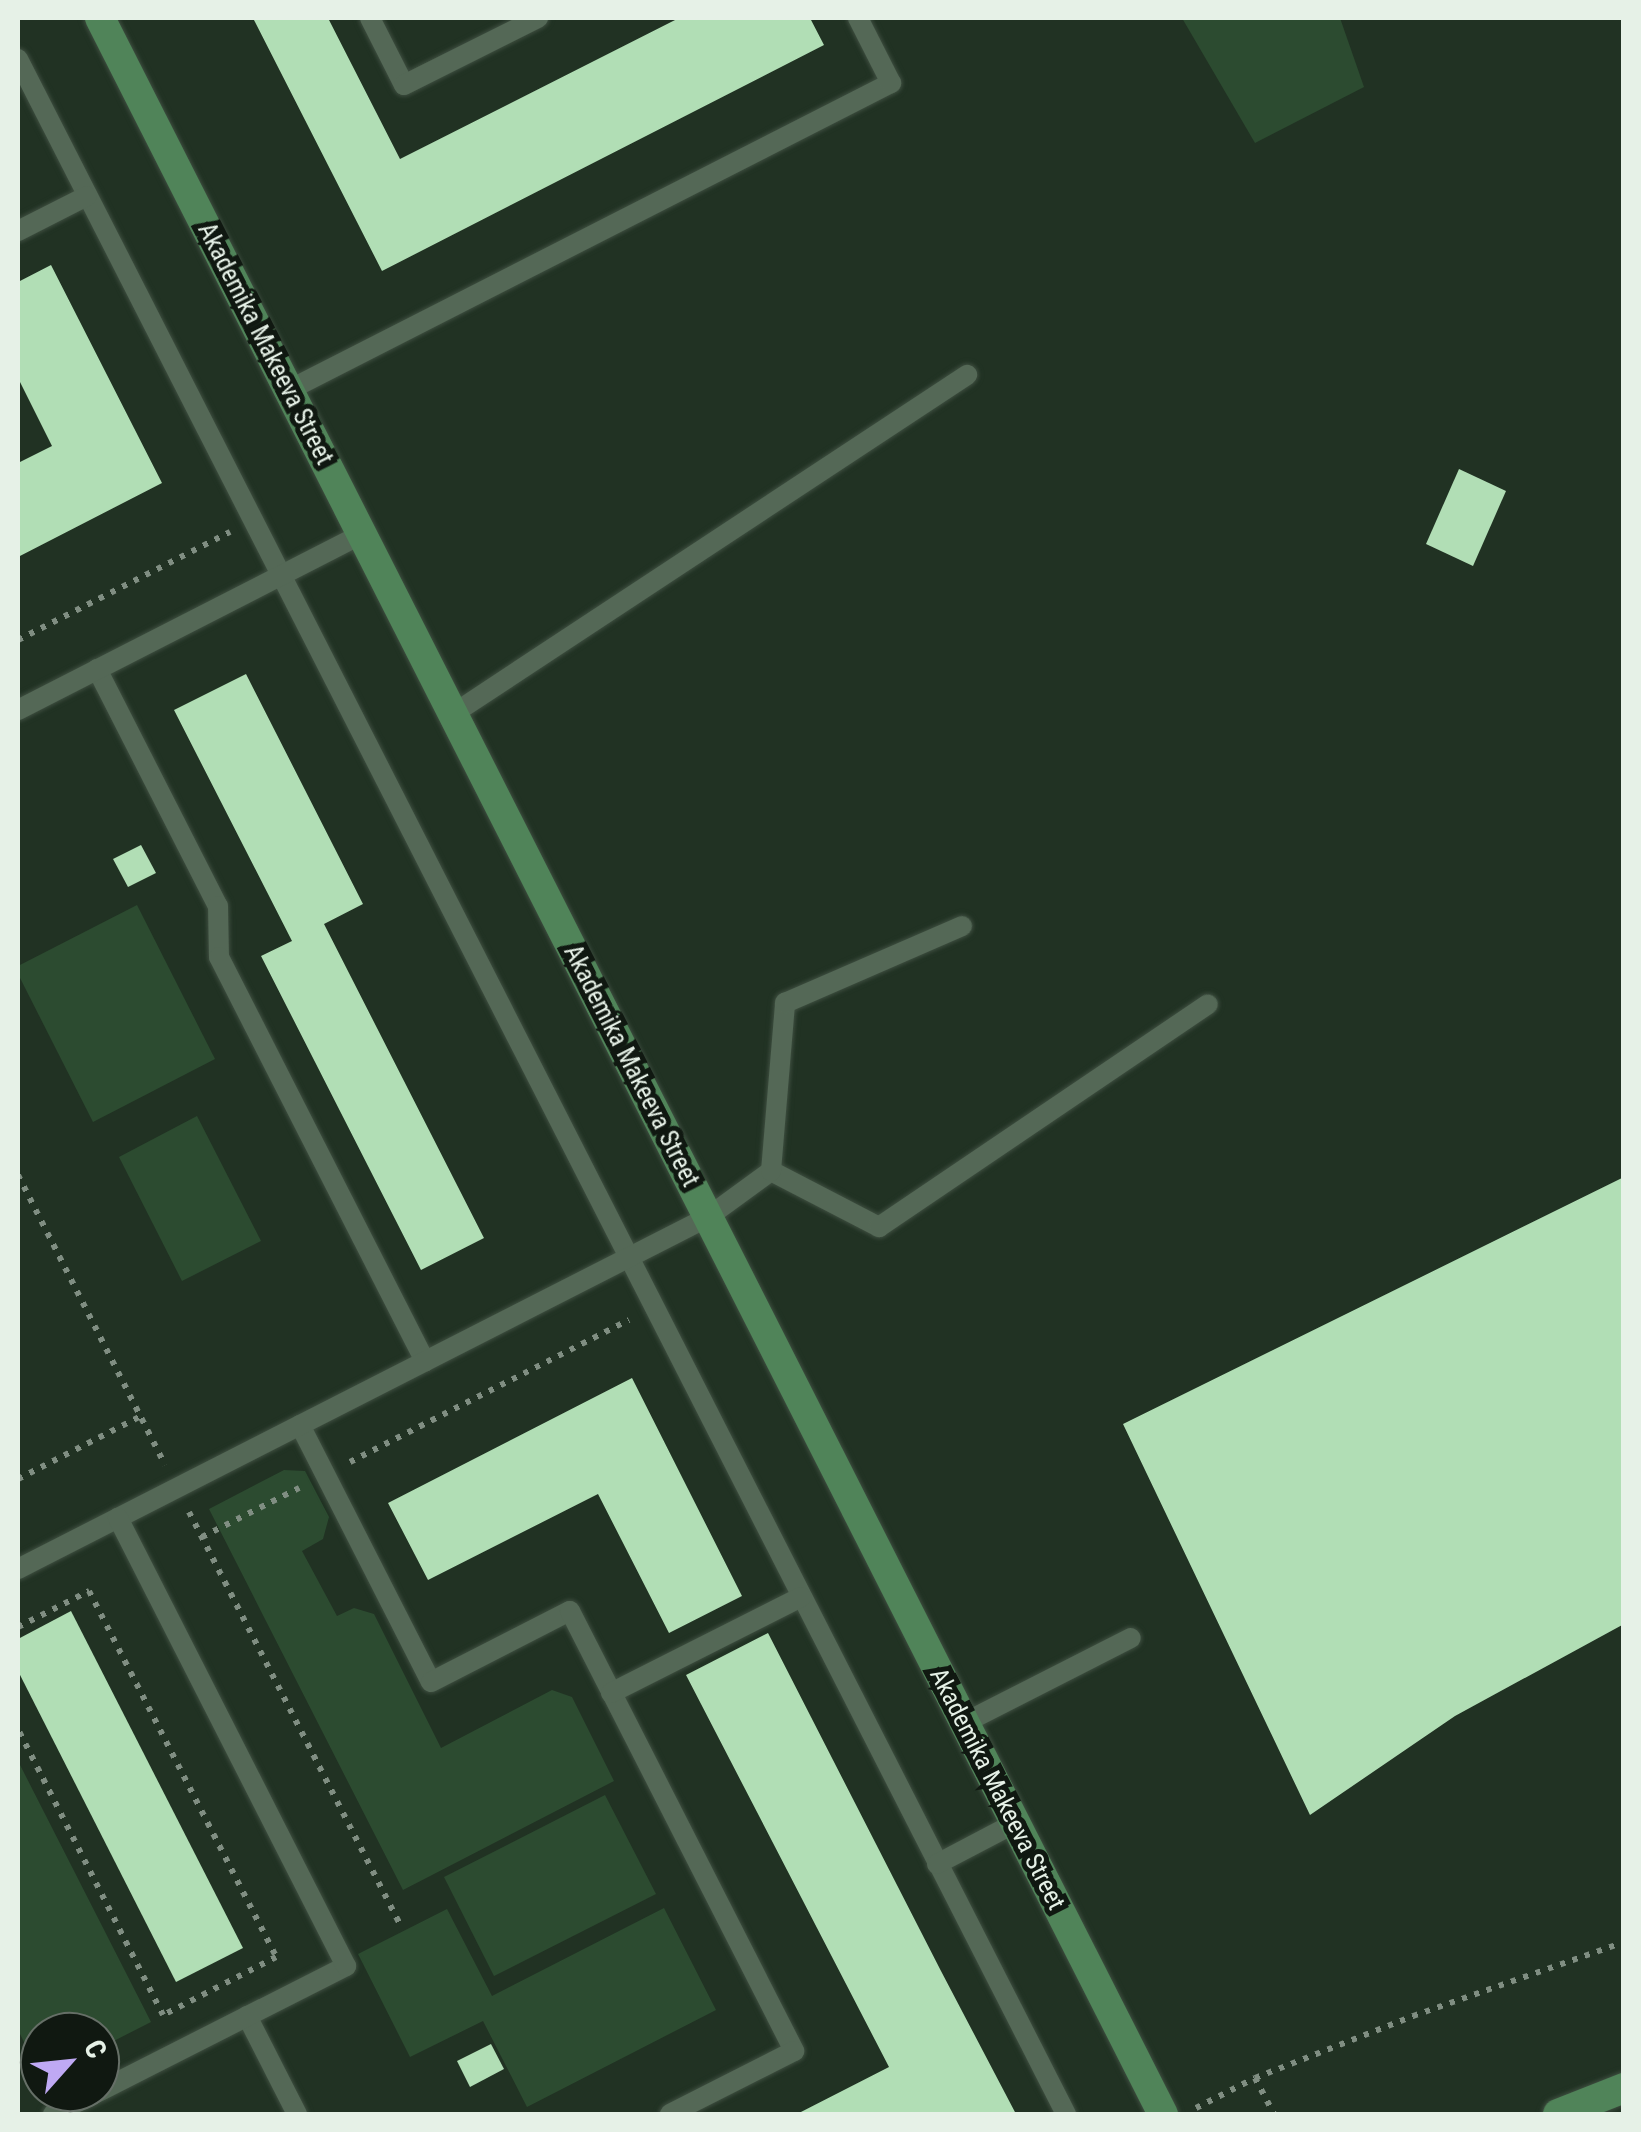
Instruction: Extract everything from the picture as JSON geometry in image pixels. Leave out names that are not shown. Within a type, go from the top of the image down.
[{"type":"street","name":"Akademika Makeeva Street","points":[[100,18],[1163,2114]]},
{"type":"street","points":[[1558,2114],[1624,2088]]},
{"type":"lane","points":[[370,18],[404,85],[538,18]]},
{"type":"lane","points":[[289,390],[891,83],[858,18]]},
{"type":"lane","points":[[18,59],[1066,2114]]},
{"type":"lane","points":[[18,232],[88,196]]},
{"type":"lane","points":[[453,714],[967,375]]},
{"type":"lane","points":[[18,710],[362,534]]},
{"type":"lane","points":[[97,669],[218,906],[218,957],[425,1362]]},
{"type":"lane","points":[[18,1569],[708,1218],[771,1170],[785,1003],[962,926]]},
{"type":"lane","points":[[771,1170],[880,1228],[1208,1004]]},
{"type":"lane","points":[[300,1425],[431,1682],[570,1611],[794,2051],[670,2114]]},
{"type":"lane","points":[[118,1518],[346,1966],[120,2080]]},
{"type":"lane","points":[[612,1693],[801,1597]]},
{"type":"lane","points":[[964,1723],[1131,1638]]},
{"type":"lane","points":[[938,1864],[1015,1823]]},
{"type":"lane","points":[[247,2016],[297,2114]]},
{"type":"path","points":[[18,640],[253,520]]},
{"type":"path","points":[[18,1175],[400,1925]]},
{"type":"path","points":[[202,1538],[631,1319],[640,1336]]},
{"type":"path","points":[[18,1479],[140,1416]]},
{"type":"path","points":[[18,1627],[89,1591],[276,1958],[164,2015],[18,1728]]},
{"type":"path","points":[[1184,2114],[1255,2078],[1624,1942]]},
{"type":"path","points":[[1255,2078],[1274,2114]]},
{"type":"green space","points":[[1182,18],[1340,18],[1364,87],[1255,143]]},
{"type":"green space","points":[[137,905],[215,1059],[93,1122],[18,974],[18,966]]},
{"type":"green space","points":[[197,1116],[261,1241],[182,1281],[119,1157]]},
{"type":"green space","points":[[284,1470],[305,1471],[329,1517],[323,1539],[302,1551],[337,1616],[354,1608],[374,1614],[441,1748],[552,1690],[572,1697],[614,1781],[403,1890],[209,1509]]},
{"type":"green space","points":[[18,1761],[151,2022],[120,2038],[120,2012],[20,2012],[20,2034]]},
{"type":"green space","points":[[605,1795],[656,1894],[494,1976],[444,1877]]},
{"type":"green space","points":[[664,1908],[716,2010],[527,2107],[483,2021],[410,2057],[358,1954],[447,1909],[492,1996]]},
{"type":"building","points":[[253,18],[328,18],[400,159],[679,18],[810,18],[824,45],[382,271]]},
{"type":"building","points":[[51,265],[162,483],[18,557],[18,463],[52,446],[18,378],[18,282]]},
{"type":"building","points":[[1459,469],[1506,491],[1473,566],[1426,544]]},
{"type":"building","points":[[246,674],[363,904],[324,924],[484,1238],[421,1270],[261,956],[292,941],[174,710]]},
{"type":"building","points":[[141,845],[156,873],[128,887],[113,859]]},
{"type":"building","points":[[1624,1177],[1624,1624],[1455,1716],[1310,1815],[1123,1424]]},
{"type":"building","points":[[632,1378],[742,1596],[669,1633],[598,1494],[428,1580],[388,1503]]},
{"type":"building","points":[[71,1611],[243,1948],[176,1982],[18,1671],[18,1639]]},
{"type":"building","points":[[768,1633],[1016,2114],[797,2114],[889,2067],[686,1675]]},
{"type":"building","points":[[491,2044],[504,2069],[470,2087],[457,2061]]}]
